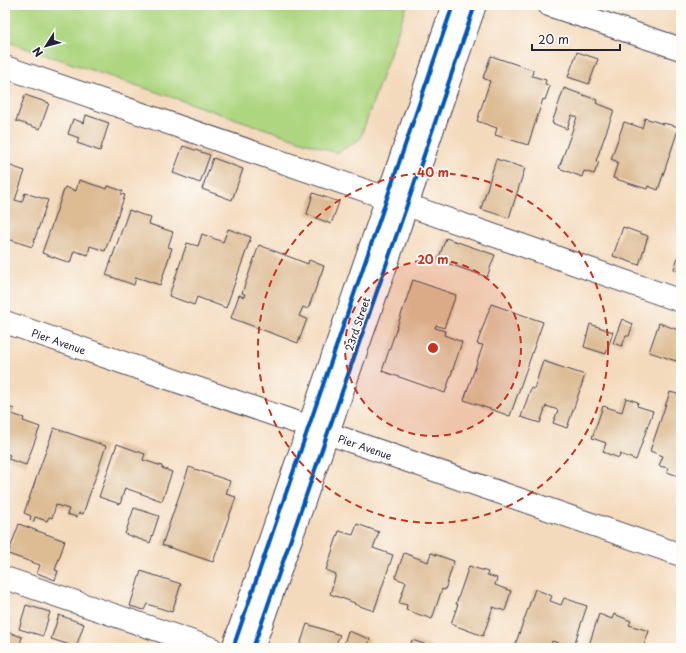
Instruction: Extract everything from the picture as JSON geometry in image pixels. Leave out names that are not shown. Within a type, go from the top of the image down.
[{"type":"street","name":"23rd Street","points":[[397,202],[453,5]]},
{"type":"street","name":"23rd Street","points":[[232,648],[318,430],[397,202],[475,5]]},
{"type":"street","points":[[549,5],[681,49]]},
{"type":"street","points":[[5,67],[681,301]]},
{"type":"street","name":"Pier Avenue","points":[[5,322],[681,555]]},
{"type":"street","name":"23rd Street","points":[[253,648],[318,430]]},
{"type":"street","points":[[5,578],[211,648]]},
{"type":"green space","points":[[5,5],[407,5],[360,139],[337,153],[5,41]]},
{"type":"building","points":[[577,52],[598,59],[589,84],[568,77]]},
{"type":"building","points":[[491,56],[533,70],[532,76],[546,80],[545,84],[550,86],[545,100],[543,99],[528,145],[495,135],[497,128],[477,121],[490,81],[483,78]]},
{"type":"building","points":[[564,88],[597,100],[596,103],[614,110],[596,161],[599,162],[594,174],[584,171],[582,177],[559,168],[577,117],[572,115],[567,129],[552,123]]},
{"type":"building","points":[[25,95],[49,103],[40,129],[16,121]]},
{"type":"building","points":[[86,115],[109,123],[100,151],[77,143],[79,138],[68,134],[73,119],[84,123]]},
{"type":"building","points":[[645,118],[679,127],[658,190],[648,186],[647,189],[613,178],[618,162],[611,159],[624,122],[642,128]]},
{"type":"building","points":[[183,146],[210,155],[200,183],[173,173]]},
{"type":"building","points":[[213,158],[243,169],[232,200],[202,189]]},
{"type":"building","points":[[496,159],[525,168],[509,218],[481,209]]},
{"type":"building","points":[[5,164],[25,171],[15,200],[22,202],[25,193],[48,200],[32,247],[5,238]]},
{"type":"building","points":[[79,180],[107,189],[108,186],[123,191],[121,194],[125,195],[105,251],[90,246],[88,255],[74,251],[70,263],[42,253],[65,187],[76,191]]},
{"type":"building","points":[[313,193],[339,202],[331,224],[307,214]]},
{"type":"building","points":[[129,210],[151,218],[149,224],[173,232],[168,247],[172,248],[160,285],[136,277],[134,285],[106,275]]},
{"type":"building","points":[[623,227],[648,236],[639,265],[613,256]]},
{"type":"building","points":[[228,229],[251,237],[226,308],[197,297],[194,305],[169,296],[187,243],[198,246],[202,234],[223,242]]},
{"type":"building","points":[[446,238],[495,255],[487,277],[438,260]]},
{"type":"building","points":[[259,245],[308,264],[309,260],[324,266],[308,309],[303,307],[299,316],[307,319],[298,343],[231,318],[239,295],[244,297],[245,294],[242,293]]},
{"type":"building","points":[[681,248],[681,272],[674,269]]},
{"type":"building","points":[[413,280],[456,295],[444,328],[436,325],[435,328],[445,331],[444,335],[462,342],[445,393],[382,371]]},
{"type":"building","points":[[491,304],[543,322],[510,416],[464,400],[483,345],[477,344]]},
{"type":"building","points":[[622,319],[633,324],[629,336],[626,336],[622,346],[613,343]]},
{"type":"building","points":[[659,323],[681,331],[681,347],[676,361],[649,352]]},
{"type":"building","points":[[590,324],[613,332],[606,354],[584,347]]},
{"type":"building","points":[[543,361],[585,375],[567,428],[553,423],[558,410],[546,406],[540,423],[521,417],[531,388],[534,389]]},
{"type":"building","points":[[670,392],[681,395],[681,477],[667,472],[668,468],[659,466],[663,456],[650,451]]},
{"type":"building","points":[[626,398],[638,402],[637,406],[653,411],[636,460],[620,454],[619,458],[603,452],[606,443],[592,438],[603,406],[622,412]]},
{"type":"building","points":[[5,406],[14,409],[12,414],[24,418],[23,421],[40,427],[26,465],[8,459],[10,455],[5,453]]},
{"type":"building","points":[[54,428],[106,446],[83,514],[79,513],[77,517],[67,514],[69,509],[56,505],[52,518],[49,517],[47,521],[35,517],[34,521],[30,520],[31,516],[24,513]]},
{"type":"building","points":[[117,444],[145,454],[143,460],[162,466],[162,468],[172,472],[162,501],[125,488],[120,504],[99,497]]},
{"type":"building","points":[[189,467],[230,481],[226,494],[236,497],[213,562],[162,545]]},
{"type":"building","points":[[134,508],[159,516],[150,543],[125,534]]},
{"type":"building","points":[[19,524],[65,541],[55,570],[58,571],[55,580],[37,573],[40,565],[8,554]]},
{"type":"building","points":[[357,524],[379,532],[373,548],[393,555],[374,611],[330,594],[336,574],[326,570],[339,531],[353,535]]},
{"type":"building","points":[[404,553],[428,562],[431,553],[454,561],[445,590],[442,589],[432,619],[406,610],[407,605],[399,603],[406,582],[395,578]]},
{"type":"building","points":[[469,566],[488,572],[487,575],[497,578],[495,585],[511,591],[505,611],[493,607],[483,636],[451,624]]},
{"type":"building","points":[[141,571],[181,584],[172,612],[147,604],[144,610],[130,606]]},
{"type":"building","points":[[535,589],[552,596],[550,601],[561,605],[564,598],[587,606],[573,648],[552,641],[550,648],[514,648]]},
{"type":"building","points":[[26,605],[50,612],[43,636],[19,629]]},
{"type":"building","points":[[599,614],[612,619],[614,614],[631,621],[629,625],[649,631],[643,648],[588,648]]},
{"type":"building","points":[[59,615],[84,624],[76,647],[51,639]]},
{"type":"building","points":[[307,624],[340,635],[336,644],[343,647],[348,631],[370,639],[367,648],[299,648]]},
{"type":"building","points":[[5,631],[22,637],[19,648],[5,648]]},
{"type":"building","points":[[412,640],[436,648],[409,648]]},
{"type":"cycle path","points":[[233,648],[453,5]]},
{"type":"cycle path","points":[[253,648],[475,5]]}]
